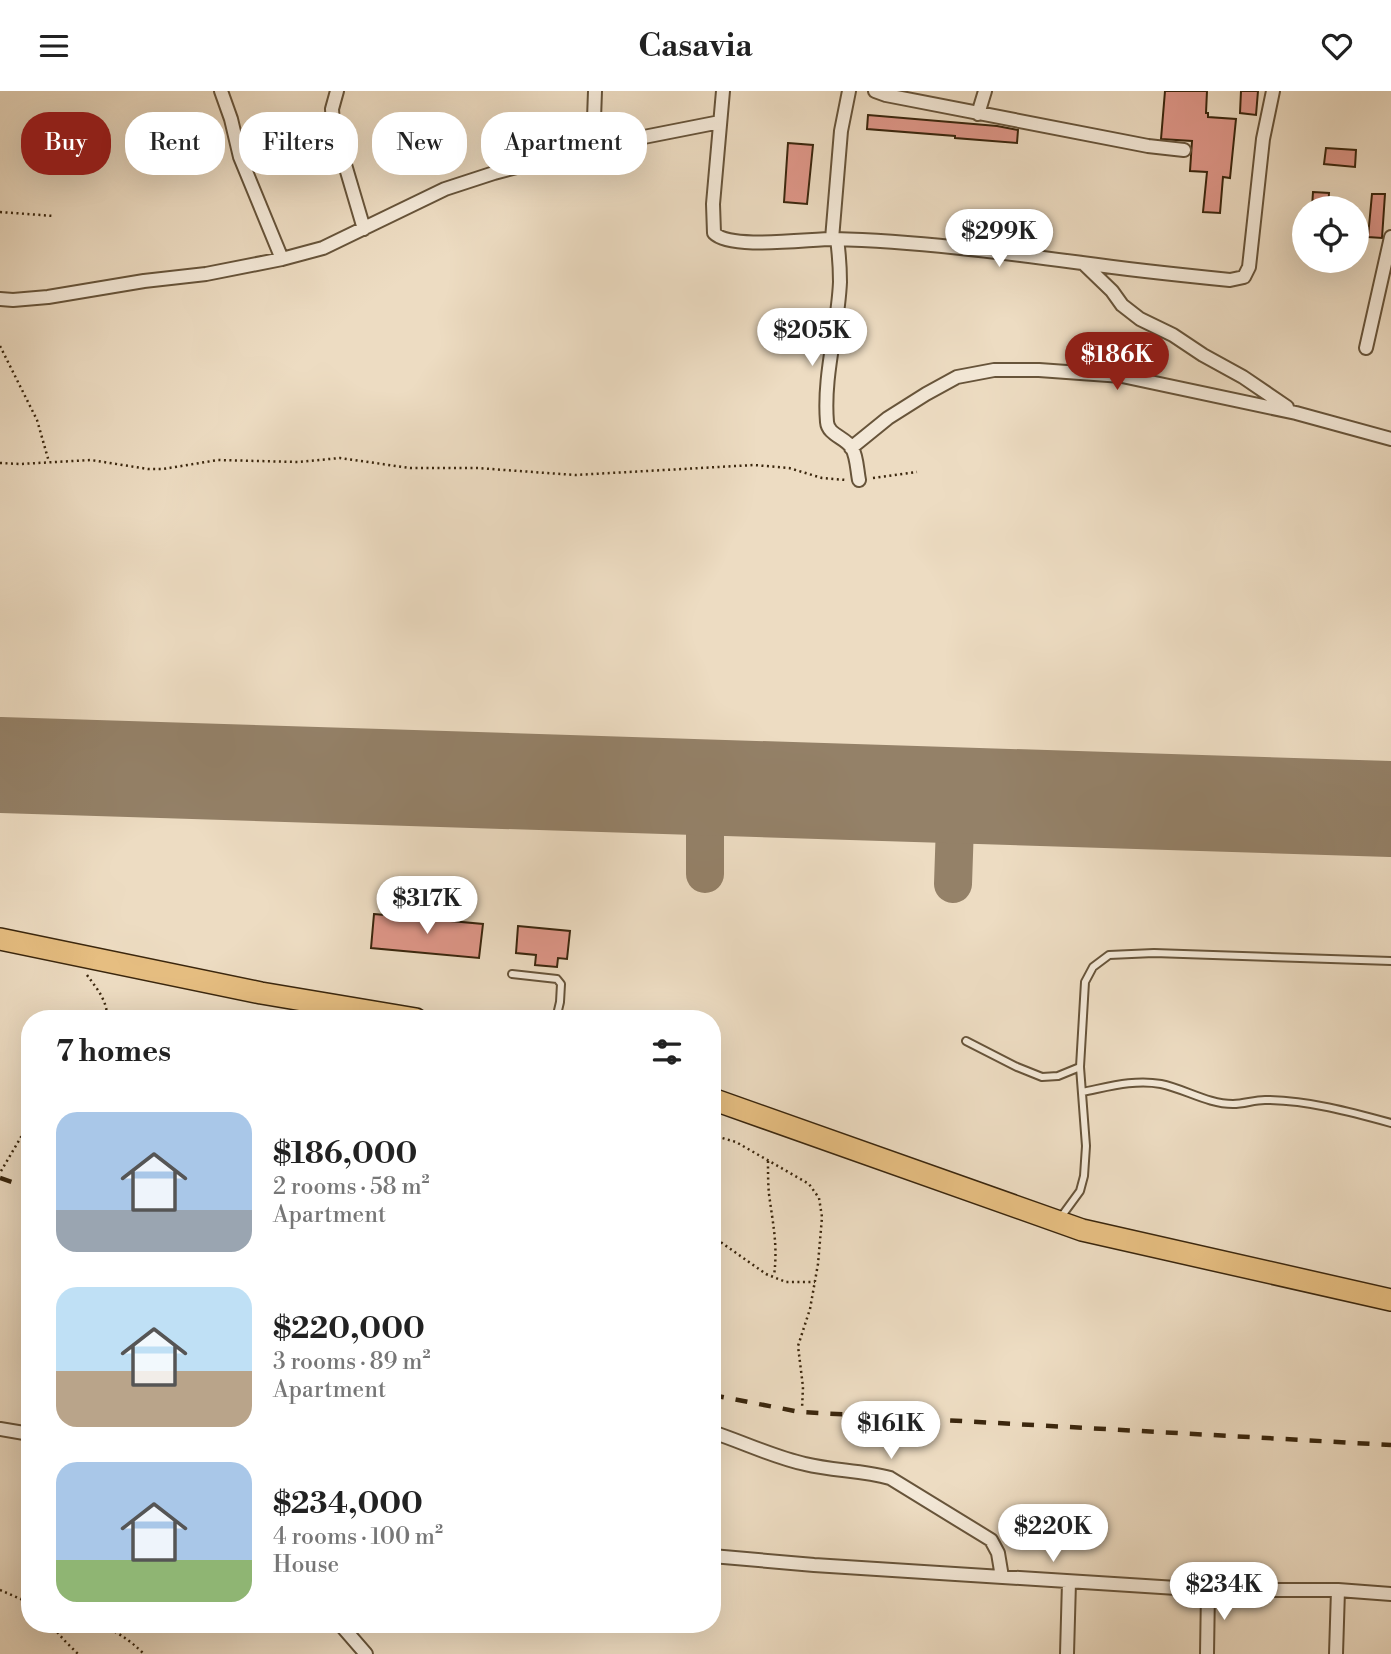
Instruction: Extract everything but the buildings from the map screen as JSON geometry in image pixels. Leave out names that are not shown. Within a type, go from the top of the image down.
[{"type":"main road","points":[[0,939],[261,993],[362,1010]]},
{"type":"main road","points":[[721,1102],[1082,1230],[1391,1300]]},
{"type":"street","points":[[221,91],[239,153]]},
{"type":"street","points":[[332,112],[337,91]]},
{"type":"street","points":[[594,112],[595,91]]},
{"type":"street","points":[[723,91],[713,204],[714,233],[726,241],[834,239],[953,246],[1230,280],[1244,277],[1249,267],[1264,139],[1273,91]]},
{"type":"street","points":[[849,91],[841,131],[834,239],[840,283],[827,386],[827,423],[831,432],[844,439],[851,448],[859,480]]},
{"type":"street","points":[[875,91],[978,114],[1148,146],[1184,150]]},
{"type":"street","points":[[978,114],[985,91]]},
{"type":"street","points":[[647,136],[720,122]]},
{"type":"street","points":[[247,175],[282,259]]},
{"type":"street","points":[[348,175],[364,229]]},
{"type":"street","points":[[0,299],[48,297],[206,274],[282,259],[323,248],[445,189],[488,175]]},
{"type":"street","points":[[1366,348],[1391,237]]},
{"type":"street","points":[[1083,264],[1112,291],[1122,305],[1140,319],[1173,335],[1243,377],[1296,413]]},
{"type":"street","points":[[851,448],[888,418],[957,377],[994,370],[1039,370],[1122,376],[1296,413],[1391,439]]},
{"type":"street","points":[[0,1429],[21,1432]]},
{"type":"street","points":[[721,1435],[790,1461],[890,1478],[991,1540],[998,1553],[1002,1577]]},
{"type":"street","points":[[721,1557],[1208,1590],[1338,1590],[1391,1594]]},
{"type":"street","points":[[1067,1654],[1069,1582]]},
{"type":"street","points":[[1207,1654],[1208,1590]]},
{"type":"street","points":[[1336,1654],[1338,1590]]},
{"type":"street","points":[[348,1633],[366,1654]]},
{"type":"lane","points":[[1058,1221],[1080,1191],[1084,1176],[1086,1146],[1080,1067],[1085,982],[1093,967],[1110,955],[1154,953],[1391,961]]},
{"type":"lane","points":[[512,974],[557,979],[561,984],[558,1010]]},
{"type":"lane","points":[[966,1041],[1042,1077],[1058,1076],[1080,1067]]},
{"type":"lane","points":[[1082,1092],[1140,1081],[1163,1084],[1220,1102],[1287,1102],[1348,1111],[1391,1123]]},
{"type":"path","points":[[0,212],[54,216]]},
{"type":"path","points":[[0,346],[37,419],[49,462]]},
{"type":"path","points":[[0,463],[91,460],[163,469],[218,460],[298,461],[340,458],[410,468],[477,468],[575,475],[754,465],[789,468],[840,481],[917,472]]},
{"type":"path","points":[[71,953],[104,1000],[107,1010]]},
{"type":"path","points":[[1,1171],[21,1137]]},
{"type":"path","points":[[721,1138],[736,1142],[809,1184],[819,1198],[822,1217],[815,1282],[798,1346],[803,1387],[802,1409]]},
{"type":"path","points":[[768,1161],[776,1242],[774,1277]]},
{"type":"path","points":[[721,1242],[766,1274],[786,1282],[815,1282]]},
{"type":"path","points":[[0,1590],[21,1599]]},
{"type":"path","points":[[58,1633],[78,1654]]},
{"type":"path","points":[[119,1633],[144,1654]]},
{"type":"taxiway","points":[[705,787],[705,874]]},
{"type":"taxiway","points":[[953,884],[956,795]]},
{"type":"runway","points":[[0,765],[1391,809]]},
{"type":"railway","points":[[0,1178],[21,1185]]},
{"type":"railway","points":[[721,1397],[800,1412],[1391,1445]]}]
